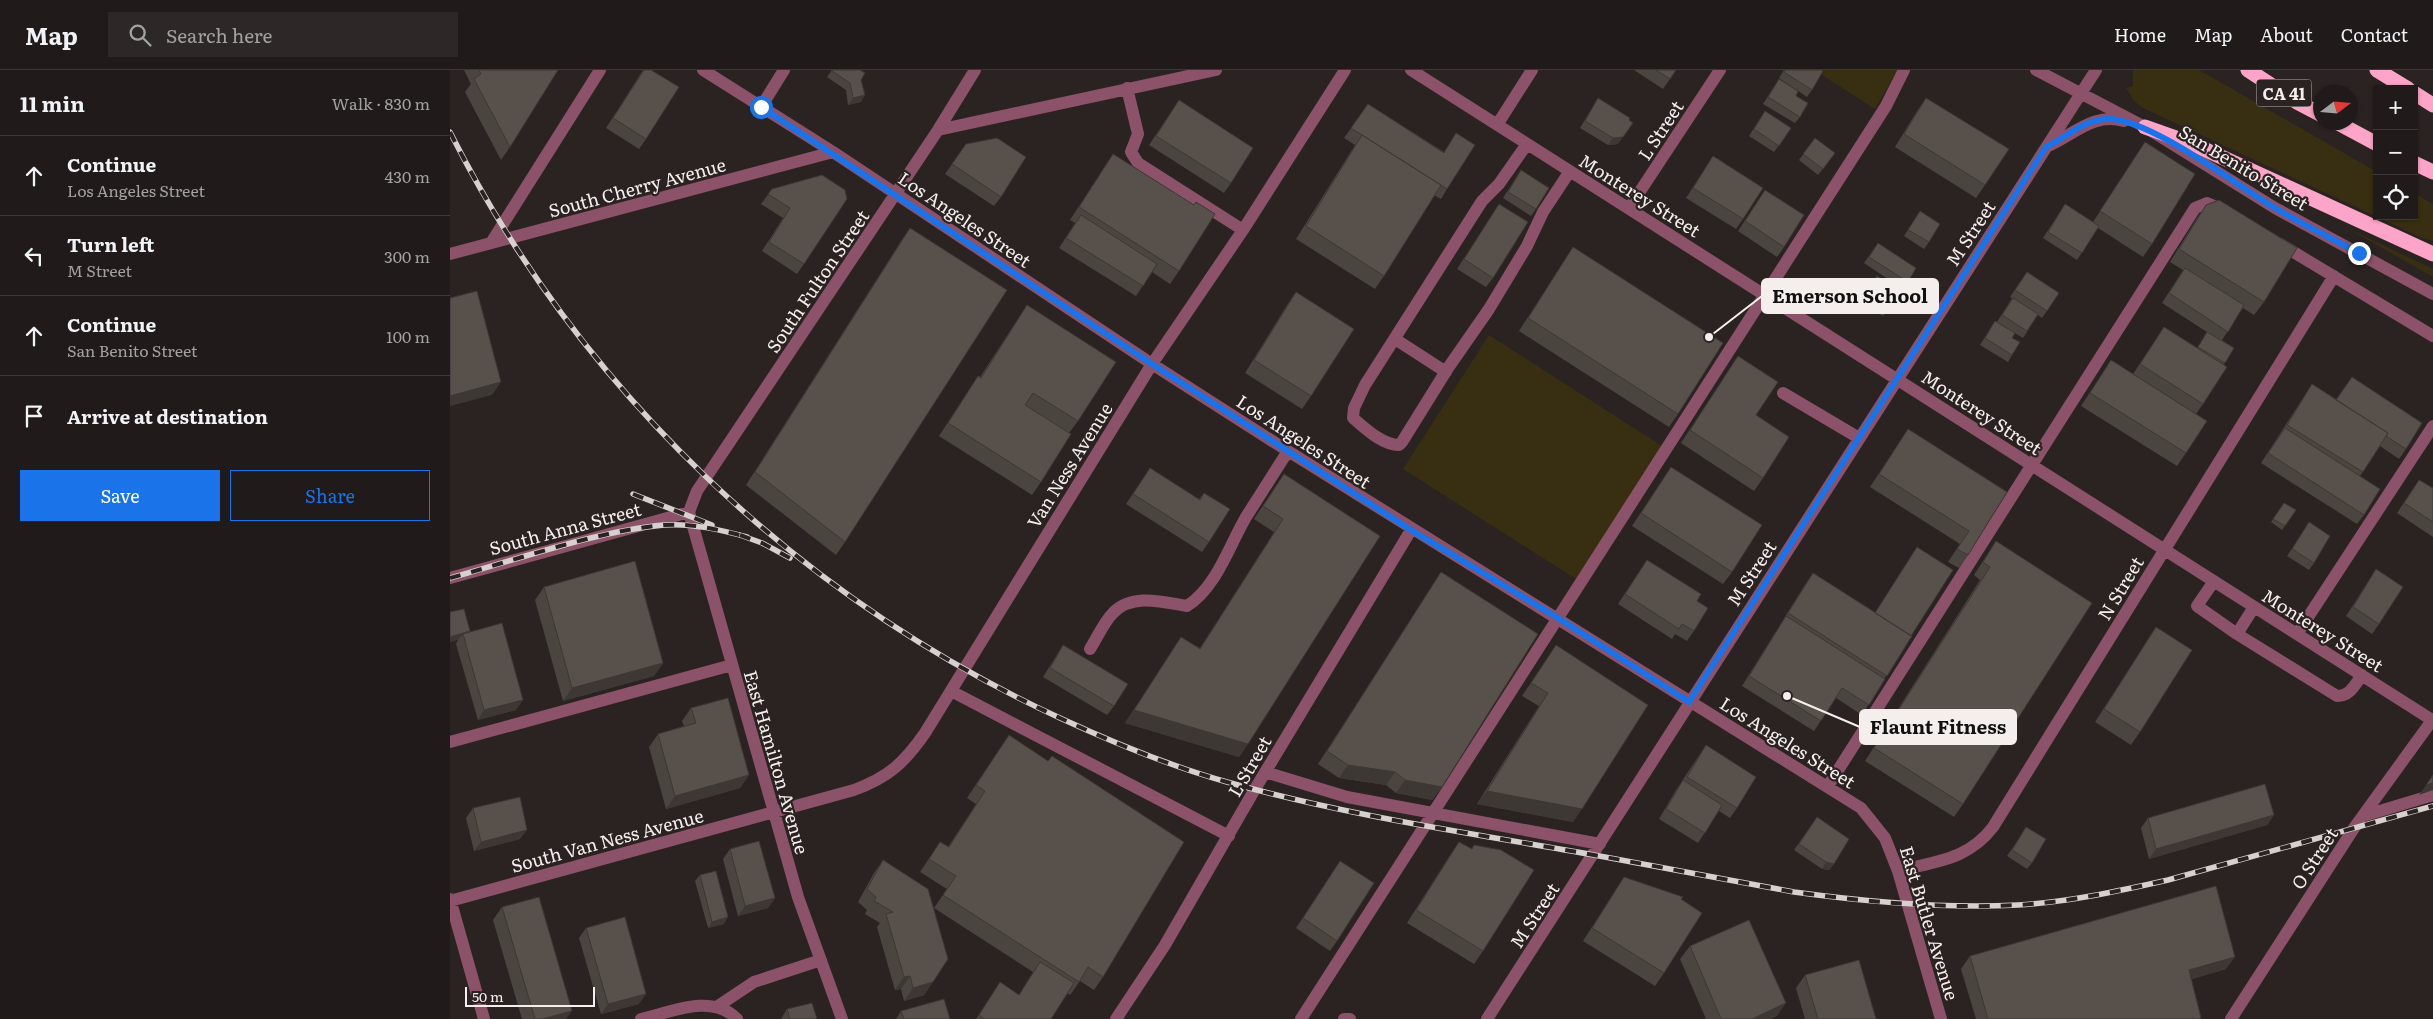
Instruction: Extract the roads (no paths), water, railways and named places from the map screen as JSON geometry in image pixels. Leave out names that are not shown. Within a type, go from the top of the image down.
[{"type":"highway","name":"CA 41","points":[[2248,70],[2296,102],[2313,110]]},
{"type":"highway","points":[[2377,70],[2401,85]]},
{"type":"highway","points":[[2418,96],[2433,105]]},
{"type":"highway","points":[[2145,127],[2193,144],[2433,254]]},
{"type":"highway","points":[[2351,130],[2373,142]]},
{"type":"highway","points":[[2418,165],[2433,172]]},
{"type":"street","points":[[491,243],[600,70]]},
{"type":"street","name":"Los Angeles Street","points":[[703,70],[832,152],[1288,452],[1411,530],[1558,618],[1689,702],[1828,786],[1861,808],[1886,838]]},
{"type":"street","points":[[761,107],[784,70]]},
{"type":"street","name":"South Fulton Street","points":[[689,512],[698,491],[938,130],[975,70]]},
{"type":"street","points":[[938,130],[1216,70]]},
{"type":"street","name":"Van Ness Avenue","points":[[774,813],[854,790],[893,772],[909,755],[1152,364],[1243,230],[1345,70]]},
{"type":"street","name":"Monterey Street","points":[[1411,70],[2433,720]]},
{"type":"street","points":[[1497,125],[1532,70]]},
{"type":"street","name":"L Street","points":[[1629,208],[1720,70]]},
{"type":"street","points":[[1302,1019],[1886,106],[1904,70]]},
{"type":"street","name":"San Benito Street","points":[[2036,70],[2145,127],[2275,208],[2433,294]]},
{"type":"street","name":"M Street","points":[[1487,1019],[2096,70]]},
{"type":"street","points":[[1127,88],[1138,134],[1132,152],[1138,163],[1243,230]]},
{"type":"street","name":"M Street","points":[[2046,147],[2074,130],[2105,119],[2118,119],[2145,127]]},
{"type":"street","points":[[1527,144],[1499,184],[1482,201],[1354,408],[1353,418],[1370,432],[1392,445],[1399,445],[1489,309],[1527,246],[1543,212],[1570,171]]},
{"type":"street","name":"South Cherry Avenue","points":[[450,254],[832,152]]},
{"type":"street","points":[[1828,786],[2195,208],[2207,203],[2213,204],[2237,218]]},
{"type":"street","points":[[2269,238],[2433,336]]},
{"type":"street","name":"N Street","points":[[1898,871],[1954,856],[1972,848],[1983,840],[2008,804],[2334,276]]},
{"type":"street","points":[[1395,339],[1446,372]]},
{"type":"street","points":[[1783,393],[1859,438]]},
{"type":"street","points":[[2298,634],[2433,426]]},
{"type":"street","points":[[1090,649],[1113,612],[1127,605],[1142,600],[1187,606],[1196,600],[1207,589],[1246,518],[1288,452]]},
{"type":"street","name":"South Anna Street","points":[[450,578],[689,512]]},
{"type":"street","name":"East Hamilton Avenue","points":[[689,512],[798,897],[842,1019]]},
{"type":"street","name":"L Street","points":[[1116,1019],[1165,944],[1411,530]]},
{"type":"street","points":[[2214,581],[2197,606],[2237,634],[2336,696],[2344,696],[2350,692],[2362,675]]},
{"type":"street","points":[[2237,634],[2254,607]]},
{"type":"street","points":[[450,742],[732,665]]},
{"type":"street","points":[[950,691],[1229,836]]},
{"type":"street","name":"O Street","points":[[2231,1019],[2363,816],[2433,720]]},
{"type":"street","points":[[1266,772],[1347,798],[1600,844]]},
{"type":"street","points":[[2363,816],[2433,795]]},
{"type":"street","name":"South Van Ness Avenue","points":[[450,900],[774,813]]},
{"type":"street","name":"East Butler Avenue","points":[[1886,838],[1898,871],[1941,1019]]},
{"type":"street","points":[[450,900],[484,1019]]},
{"type":"street","points":[[641,1019],[697,1006],[718,1006],[754,982],[821,960]]},
{"type":"street","points":[[718,1006],[737,1019]]},
{"type":"street","points":[[1344,1019],[1350,1019]]},
{"type":"railway","points":[[450,132],[503,226],[563,315],[631,399],[705,476],[786,548],[873,612],[964,669],[1060,718],[1184,769],[1318,805],[1794,892],[1878,902],[1962,906],[2018,905],[2075,899],[2112,892],[2168,880],[2433,806]]},
{"type":"railway","points":[[633,494],[712,525]]},
{"type":"railway","points":[[450,578],[557,547],[638,528],[685,525],[747,537]]},
{"type":"railway","points":[[740,535],[762,543],[790,558]]},
{"type":"place","name":"Emerson School","points":[[1709,337]]},
{"type":"place","name":"Flaunt Fitness","points":[[1787,696]]}]
